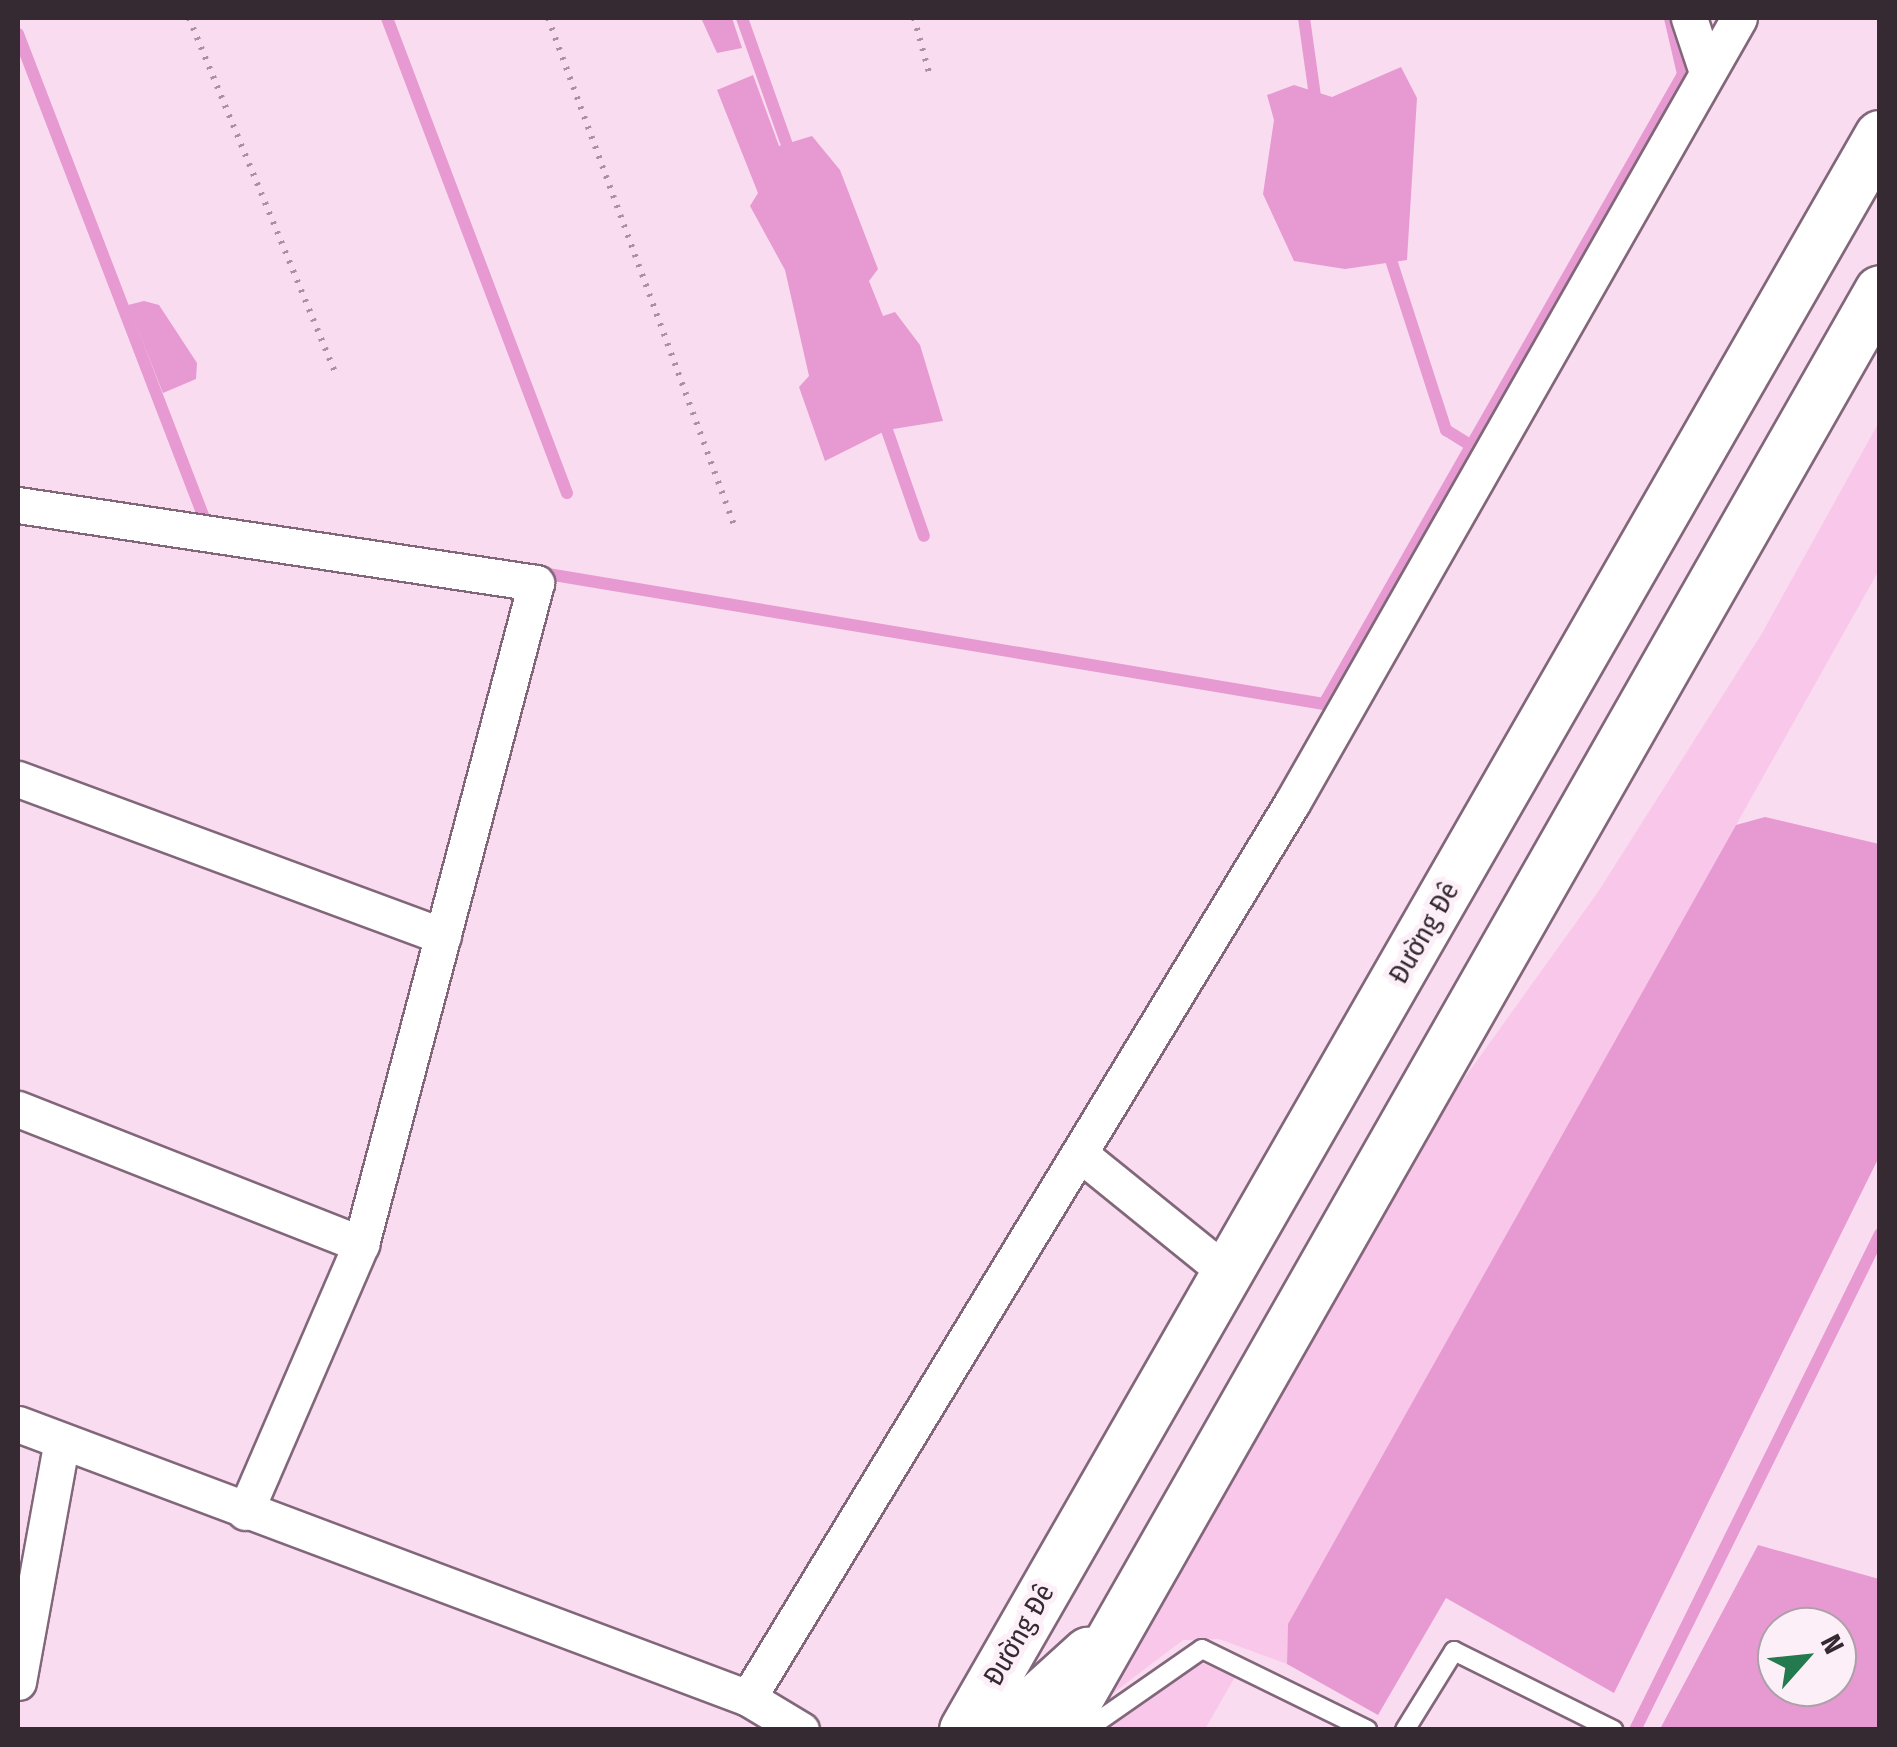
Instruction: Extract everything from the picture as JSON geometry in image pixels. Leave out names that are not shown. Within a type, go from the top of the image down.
[{"type":"street","points":[[1689,18],[1708,72]]},
{"type":"street","points":[[748,1698],[1080,1154],[1459,517],[1739,18]]},
{"type":"street","name":"Đường Đê","points":[[965,1730],[1880,136]]},
{"type":"street","points":[[1063,1724],[1880,291]]},
{"type":"street","points":[[18,505],[536,583],[361,1244],[246,1512]]},
{"type":"street","points":[[18,780],[443,936]]},
{"type":"street","points":[[18,1109],[361,1244]]},
{"type":"street","points":[[1080,1154],[1227,1273]]},
{"type":"street","points":[[18,1424],[748,1698],[801,1730]]},
{"type":"street","points":[[18,1682],[62,1441]]},
{"type":"street","points":[[1003,1730],[1121,1623]]},
{"type":"lane","points":[[1063,1724],[1100,1720],[1202,1649],[1367,1730]]},
{"type":"lane","points":[[1406,1730],[1454,1651],[1612,1730]]},
{"type":"path","points":[[189,18],[334,370]]},
{"type":"path","points":[[548,18],[734,524]]},
{"type":"path","points":[[914,18],[930,76]]},
{"type":"shaded area","points":[[701,18],[732,18],[742,48],[717,53]]},
{"type":"shaded area","points":[[1401,67],[1417,98],[1407,260],[1345,269],[1294,261],[1263,194],[1274,120],[1267,95],[1294,85],[1332,97]]},
{"type":"shaded area","points":[[753,75],[779,146],[812,136],[840,170],[878,269],[869,281],[883,316],[895,312],[920,345],[943,421],[887,430],[825,461],[799,387],[809,376],[785,270],[750,206],[758,193],[717,90]]},
{"type":"shaded area","points":[[144,301],[159,305],[197,363],[196,379],[163,393],[128,305]]},
{"type":"shaded area","points":[[1879,422],[1879,570],[1288,1624],[1287,1664],[1219,1639],[1183,1640],[1100,1703],[1443,1108],[1598,892],[1761,635]]},
{"type":"shaded area","points":[[1765,817],[1879,844],[1879,1157],[1614,1693],[1446,1598],[1378,1715],[1287,1664],[1288,1624],[1736,825]]},
{"type":"shaded area","points":[[1758,1545],[1879,1579],[1879,1729],[1660,1729]]},
{"type":"shaded area","points":[[1202,1663],[1235,1677],[1205,1729],[1107,1730]]},
{"type":"waterway","points":[[387,18],[567,493]]},
{"type":"waterway","points":[[742,18],[787,145]]},
{"type":"waterway","points":[[1304,18],[1315,96]]},
{"type":"waterway","points":[[536,572],[1324,704],[1683,74],[1670,18]]},
{"type":"waterway","points":[[18,34],[206,523]]},
{"type":"waterway","points":[[1392,263],[1446,430],[1472,446]]},
{"type":"waterway","points":[[887,430],[924,536]]},
{"type":"waterway","points":[[1635,1730],[1880,1234]]}]
